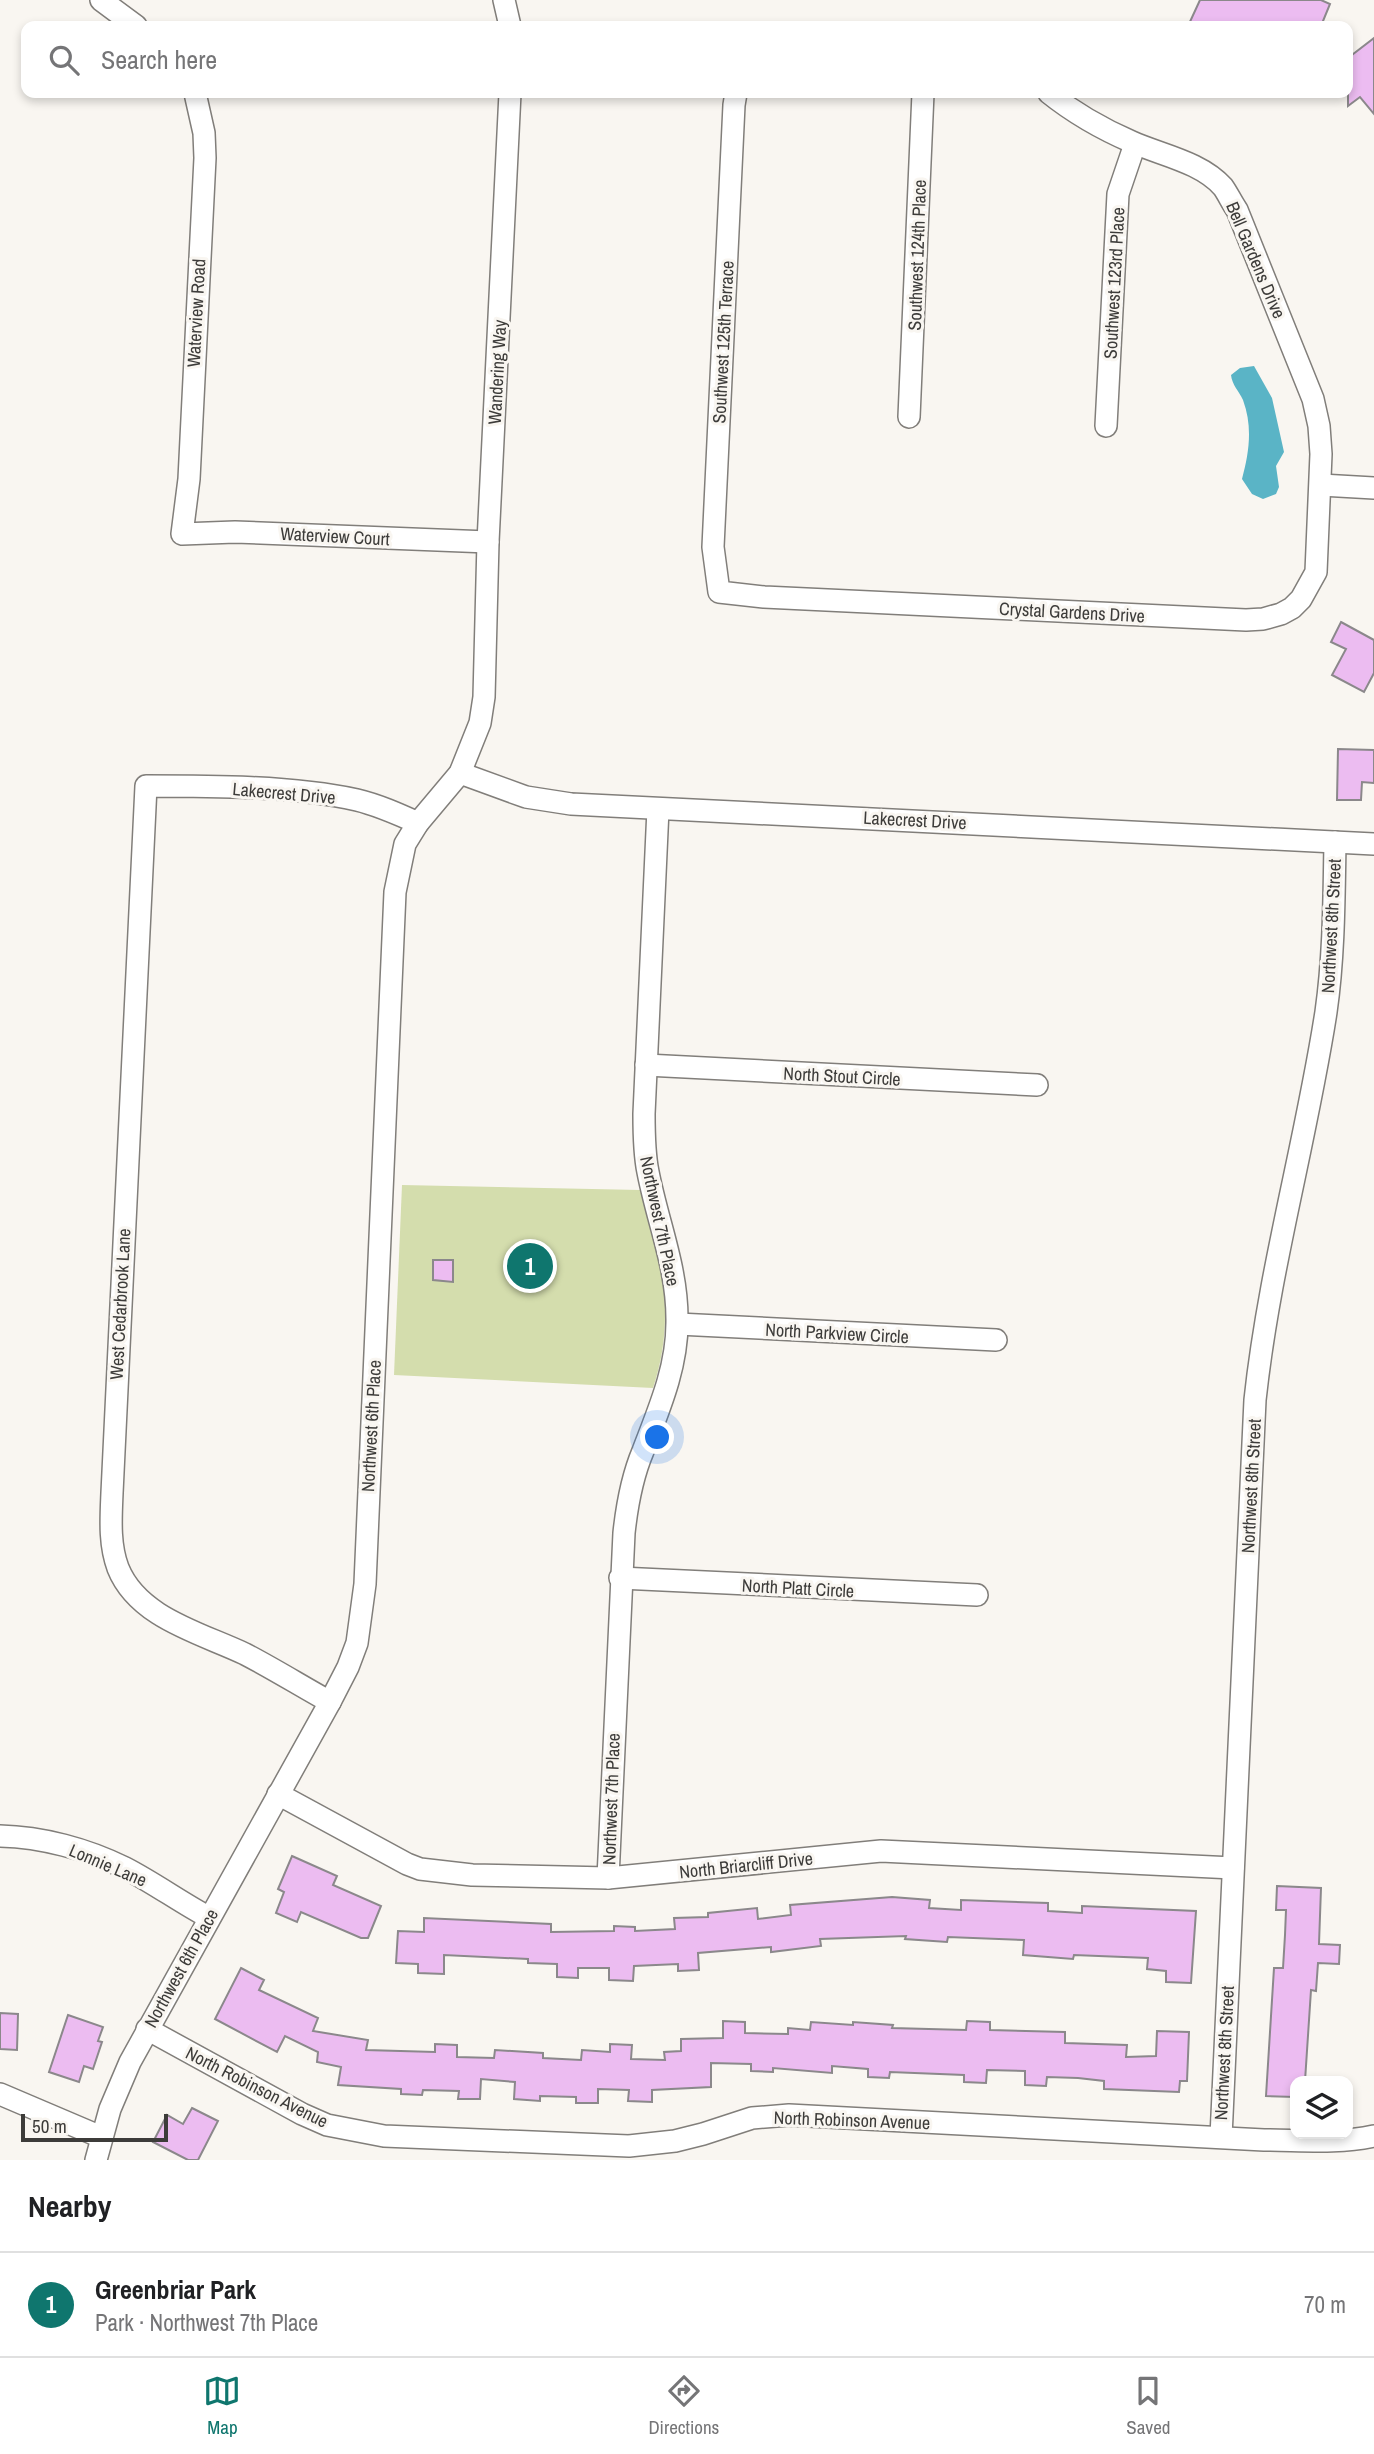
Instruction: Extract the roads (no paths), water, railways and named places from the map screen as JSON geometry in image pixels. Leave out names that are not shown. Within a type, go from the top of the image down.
[{"type":"street","points":[[101,0],[129,21]]},
{"type":"street","points":[[504,0],[509,21]]},
{"type":"street","name":"Waterview Road","points":[[183,534],[189,480],[205,158],[204,133],[196,98]]},
{"type":"street","name":"Wandering Way","points":[[484,652],[510,98]]},
{"type":"street","name":"Southwest 125th Terrace","points":[[719,592],[713,547],[735,98]]},
{"type":"street","name":"Southwest 124th Place","points":[[909,417],[923,98]]},
{"type":"street","name":"Bell Gardens Drive","points":[[1056,98],[1083,117],[1135,144],[1189,164],[1224,188],[1237,210],[1313,399],[1319,426],[1321,485]]},
{"type":"street","name":"Southwest 123rd Place","points":[[1106,426],[1118,194],[1135,144]]},
{"type":"street","points":[[1321,485],[1374,488]]},
{"type":"street","name":"Crystal Gardens Drive","points":[[719,592],[790,599],[1136,616],[1264,619],[1292,608],[1309,587],[1318,556],[1321,485]]},
{"type":"street","name":"Waterview Court","points":[[183,534],[235,532],[488,542]]},
{"type":"street","name":"Northwest 6th Place","points":[[96,2160],[101,2137],[121,2082],[147,2029],[330,1702],[358,1643],[362,1618],[395,892],[405,844],[418,823],[460,773],[480,723],[484,697],[484,652]]},
{"type":"street","name":"Lakecrest Drive","points":[[460,773],[506,791],[548,802],[1374,844]]},
{"type":"street","name":"Lakecrest Drive","points":[[146,786],[216,787],[331,796],[373,805],[418,823]]},
{"type":"street","name":"West Cedarbrook Lane","points":[[146,786],[111,1493],[113,1546],[118,1568],[143,1602],[169,1620],[275,1670],[330,1702]]},
{"type":"street","name":"Northwest 7th Place","points":[[608,1878],[624,1533],[632,1484],[663,1403],[678,1325],[673,1271],[644,1148],[658,808]]},
{"type":"street","name":"Northwest 8th Street","points":[[1221,2137],[1255,1400],[1264,1328],[1327,1004],[1333,943],[1335,842]]},
{"type":"street","name":"North Stout Circle","points":[[646,1065],[1037,1085]]},
{"type":"street","name":"North Parkview Circle","points":[[678,1325],[996,1340]]},
{"type":"street","name":"North Platt Circle","points":[[620,1578],[977,1595]]},
{"type":"street","name":"North Briarcliff Drive","points":[[278,1794],[419,1869],[472,1875],[608,1878],[881,1851],[1233,1868]]},
{"type":"street","name":"Lonnie Lane","points":[[0,1836],[55,1843],[98,1857],[124,1868],[208,1917]]},
{"type":"street","name":"North Robinson Avenue","points":[[147,2029],[302,2114],[337,2127],[384,2136],[595,2153],[675,2141],[752,2118],[789,2115],[1324,2141],[1374,2136]]},
{"type":"street","points":[[0,2094],[101,2137]]},
{"type":"water","points":[[1254,366],[1272,398],[1284,452],[1276,466],[1279,487],[1276,494],[1263,499],[1252,494],[1242,479],[1248,450],[1248,420],[1243,400],[1231,375],[1240,368]]},
{"type":"place","name":"Greenbriar Park","points":[[530,1266]]}]
